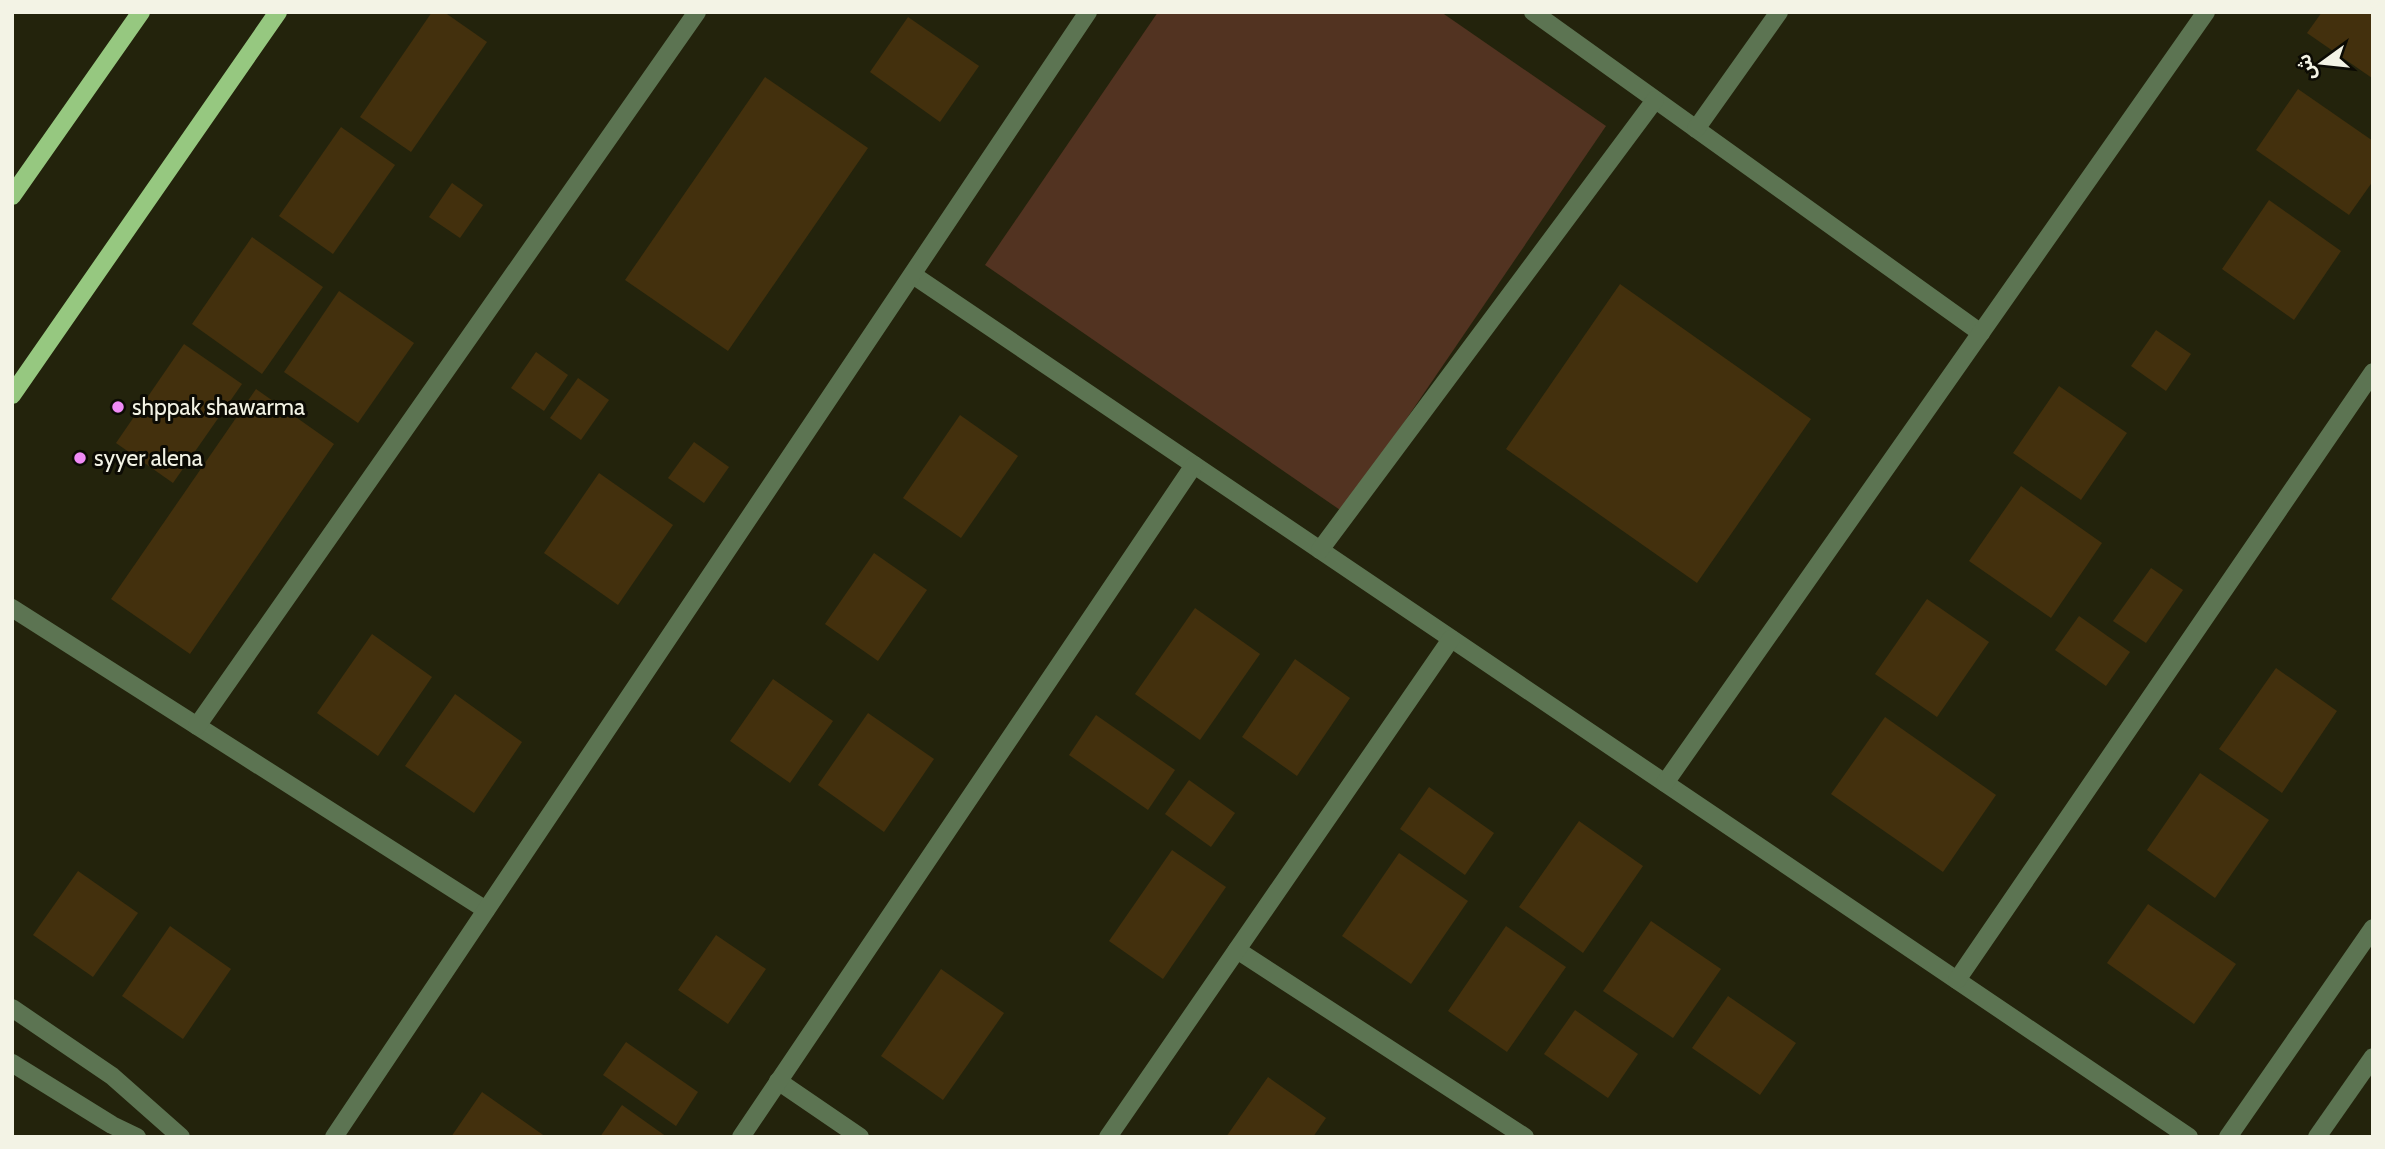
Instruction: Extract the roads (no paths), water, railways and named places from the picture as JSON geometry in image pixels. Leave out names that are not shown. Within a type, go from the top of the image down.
[{"type":"main road","points":[[12,196],[141,12]]},
{"type":"main road","points":[[12,395],[278,12]]},
{"type":"street","points":[[197,726],[697,12]]},
{"type":"street","points":[[334,1137],[1088,12]]},
{"type":"street","points":[[1533,12],[1981,333]]},
{"type":"street","points":[[1696,129],[1779,12]]},
{"type":"street","points":[[1665,783],[2206,12]]},
{"type":"street","points":[[1320,550],[1655,100]]},
{"type":"street","points":[[913,275],[2189,1137]]},
{"type":"street","points":[[1957,980],[2373,372]]},
{"type":"street","points":[[741,1137],[1194,465]]},
{"type":"street","points":[[12,608],[486,910]]},
{"type":"street","points":[[1108,1137],[1451,639]]},
{"type":"street","points":[[2228,1137],[2373,928]]},
{"type":"street","points":[[1237,950],[1525,1137]]},
{"type":"street","points":[[12,1009],[112,1076],[181,1137]]},
{"type":"street","points":[[2317,1137],[2373,1057]]},
{"type":"street","points":[[12,1063],[111,1125],[137,1137]]},
{"type":"street","points":[[778,1081],[860,1137]]},
{"type":"place","name":"shppak shawarma","points":[[118,407]]},
{"type":"place","name":"syyer alena","points":[[80,458]]}]
